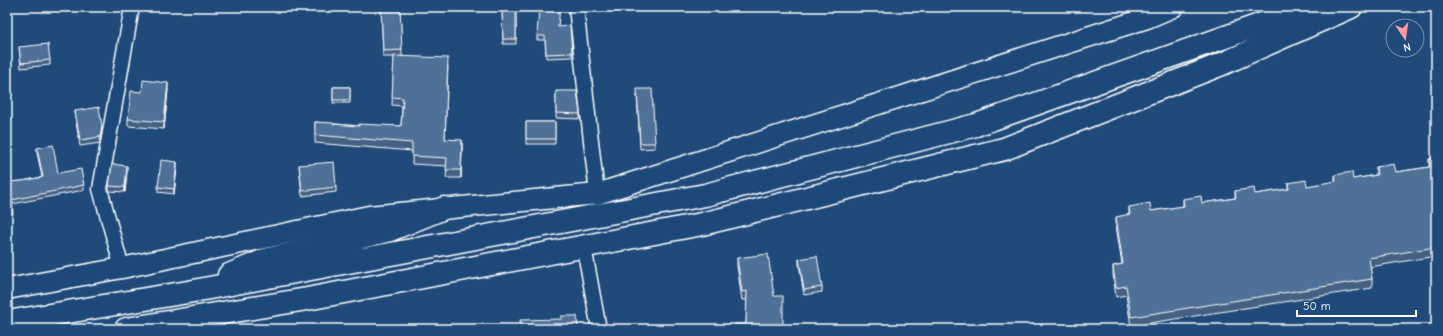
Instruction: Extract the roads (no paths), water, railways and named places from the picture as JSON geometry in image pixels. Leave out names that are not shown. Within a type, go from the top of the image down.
[{"type":"highway","points":[[7,322],[188,292],[712,193],[976,125],[1279,18],[1303,7]]},
{"type":"highway","points":[[126,329],[307,299],[702,224],[1004,149],[1222,64],[1351,7]]},
{"type":"highway","points":[[188,292],[265,260],[390,230],[444,208]]},
{"type":"street","points":[[122,268],[100,189],[132,7]]},
{"type":"street","points":[[576,7],[597,194]]},
{"type":"street","points":[[7,289],[122,268],[369,216],[597,194],[1147,18],[1173,7]]},
{"type":"street","points":[[584,246],[599,329]]}]
